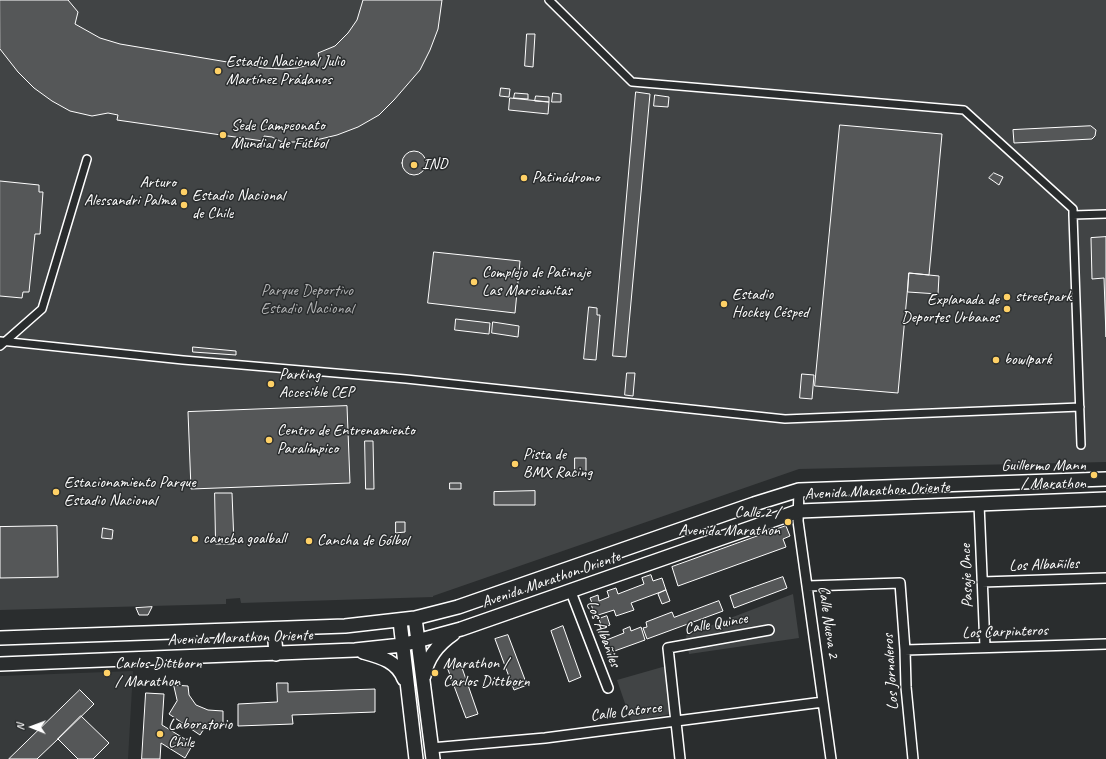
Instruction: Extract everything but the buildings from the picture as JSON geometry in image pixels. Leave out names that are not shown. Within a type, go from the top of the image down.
[{"type":"main road","name":"Avenida Marathon Oriente","points":[[0,638],[345,626],[400,621],[458,607],[754,504],[799,490],[1106,478]]},
{"type":"main road","name":"Avenida Marathon Oriente","points":[[0,664],[276,654],[355,650],[402,645],[461,629],[799,512],[1106,499]]},
{"type":"main road","points":[[659,537],[667,557]]},
{"type":"main road","points":[[415,618],[432,753]]},
{"type":"main road","points":[[400,621],[416,759]]},
{"type":"main road","points":[[274,629],[276,654]]},
{"type":"main road","points":[[423,686],[427,662],[433,652],[442,643],[461,629]]},
{"type":"main road","points":[[355,650],[388,660],[399,669],[407,687]]},
{"type":"street","points":[[549,0],[632,82],[964,110],[1073,209],[1081,445]]},
{"type":"street","points":[[2,343],[42,309],[87,159]]},
{"type":"street","points":[[1073,215],[1106,214]]},
{"type":"street","points":[[2,343],[406,379],[785,419],[1080,407]]},
{"type":"street","name":"Calle Nueva 2","points":[[799,490],[798,521],[831,759]]},
{"type":"street","name":"Pasaje Once","points":[[979,504],[985,647]]},
{"type":"street","name":"Los Albañiles","points":[[982,582],[1106,578]]},
{"type":"street","name":"Los Jornaleros","points":[[808,586],[900,583],[906,687],[913,759]]},
{"type":"street","name":"Los Albañiles","points":[[571,592],[608,688]]},
{"type":"street","name":"Calle Quince","points":[[676,721],[668,648],[769,630]]},
{"type":"street","name":"Los Carpinteros","points":[[905,650],[1106,644]]},
{"type":"street","name":"Calle Catorce","points":[[432,753],[823,702]]},
{"type":"street","points":[[676,721],[680,759]]},
{"type":"shaded area","points":[[133,671],[128,759],[0,759],[0,676]]},
{"type":"green space","name":"Parque Deportivo Estadio Nacional","points":[[0,0],[1106,0],[1106,462],[799,469],[433,597],[241,603],[240,598],[226,599],[226,604],[0,610]]},
{"type":"green space","points":[[793,594],[799,638],[689,654],[686,635]]},
{"type":"green space","points":[[666,666],[671,714],[631,721],[617,680]]},
{"type":"place","name":"Estadio Nacional Julio Martínez Prádanos","points":[[218,71]]},
{"type":"place","name":"Sede Campeonato Mundial de Fútbol","points":[[223,135]]},
{"type":"place","name":"IND","points":[[414,165]]},
{"type":"place","name":"Patinódromo","points":[[524,178]]},
{"type":"place","name":"Arturo Alessandri Palma","points":[[184,192]]},
{"type":"place","name":"Estadio Nacional de Chile","points":[[184,205]]},
{"type":"place","name":"Complejo de Patinaje Las Marcianitas","points":[[474,282]]},
{"type":"place","name":"streetpark","points":[[1007,297]]},
{"type":"place","name":"Estadio Hockey Césped","points":[[724,304]]},
{"type":"place","name":"Explanada de Deportes Urbanos","points":[[1007,309]]},
{"type":"place","name":"bowlpark","points":[[996,360]]},
{"type":"place","name":"Parking Accesible CEP","points":[[271,384]]},
{"type":"place","name":"Centro de Entrenamiento Paralímpico","points":[[269,440]]},
{"type":"place","name":"Pista de BMX Racing","points":[[515,464]]},
{"type":"place","name":"Guillermo Mann / Marathon","points":[[1094,475]]},
{"type":"place","name":"Estacionamiento Parque Estadio Nacional","points":[[56,492]]},
{"type":"place","name":"Calle 2 / Avenida Marathon","points":[[788,522]]},
{"type":"place","name":"cancha goalball","points":[[195,539]]},
{"type":"place","name":"Cancha de Gólbol","points":[[309,541]]},
{"type":"place","name":"Carlos Dittborn / Marathon","points":[[107,673]]},
{"type":"place","name":"Marathon / Carlos Dittborn","points":[[435,673]]},
{"type":"place","name":"Laboratorio Chile","points":[[160,734]]}]
